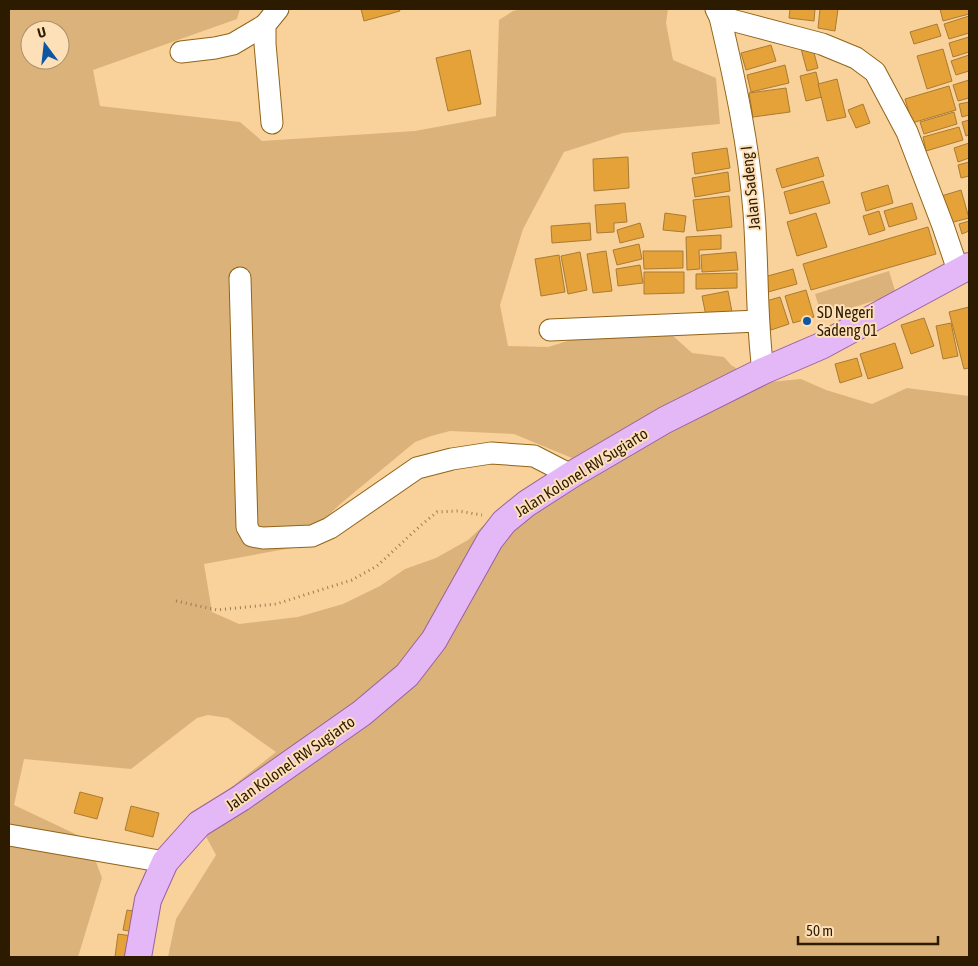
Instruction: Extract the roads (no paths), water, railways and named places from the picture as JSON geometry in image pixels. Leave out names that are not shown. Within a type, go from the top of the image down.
[{"type":"main road","name":"Jalan Kolonel RW Sugiarto","points":[[138,957],[148,900],[163,865],[199,824],[240,798],[362,713],[407,674],[434,640],[486,548],[504,522],[526,504],[570,475],[665,420],[763,371],[821,346],[964,269]]},
{"type":"street","points":[[718,13],[822,44],[856,58],[875,72],[907,132],[943,226],[964,269]]},
{"type":"street","name":"Jalan Sadeng I","points":[[718,13],[736,84],[749,165],[754,212],[758,321],[763,371]]},
{"type":"street","points":[[181,52],[233,44],[272,17]]},
{"type":"street","points":[[272,17],[265,44],[272,123]]},
{"type":"street","points":[[240,278],[247,527],[252,536],[263,538],[312,536],[330,528],[417,468],[452,458],[490,453],[534,456],[570,475]]},
{"type":"street","points":[[550,330],[758,321]]},
{"type":"street","points":[[9,835],[163,865]]},
{"type":"place","name":"SD Negeri Sadeng 01","points":[[807,321]]}]
